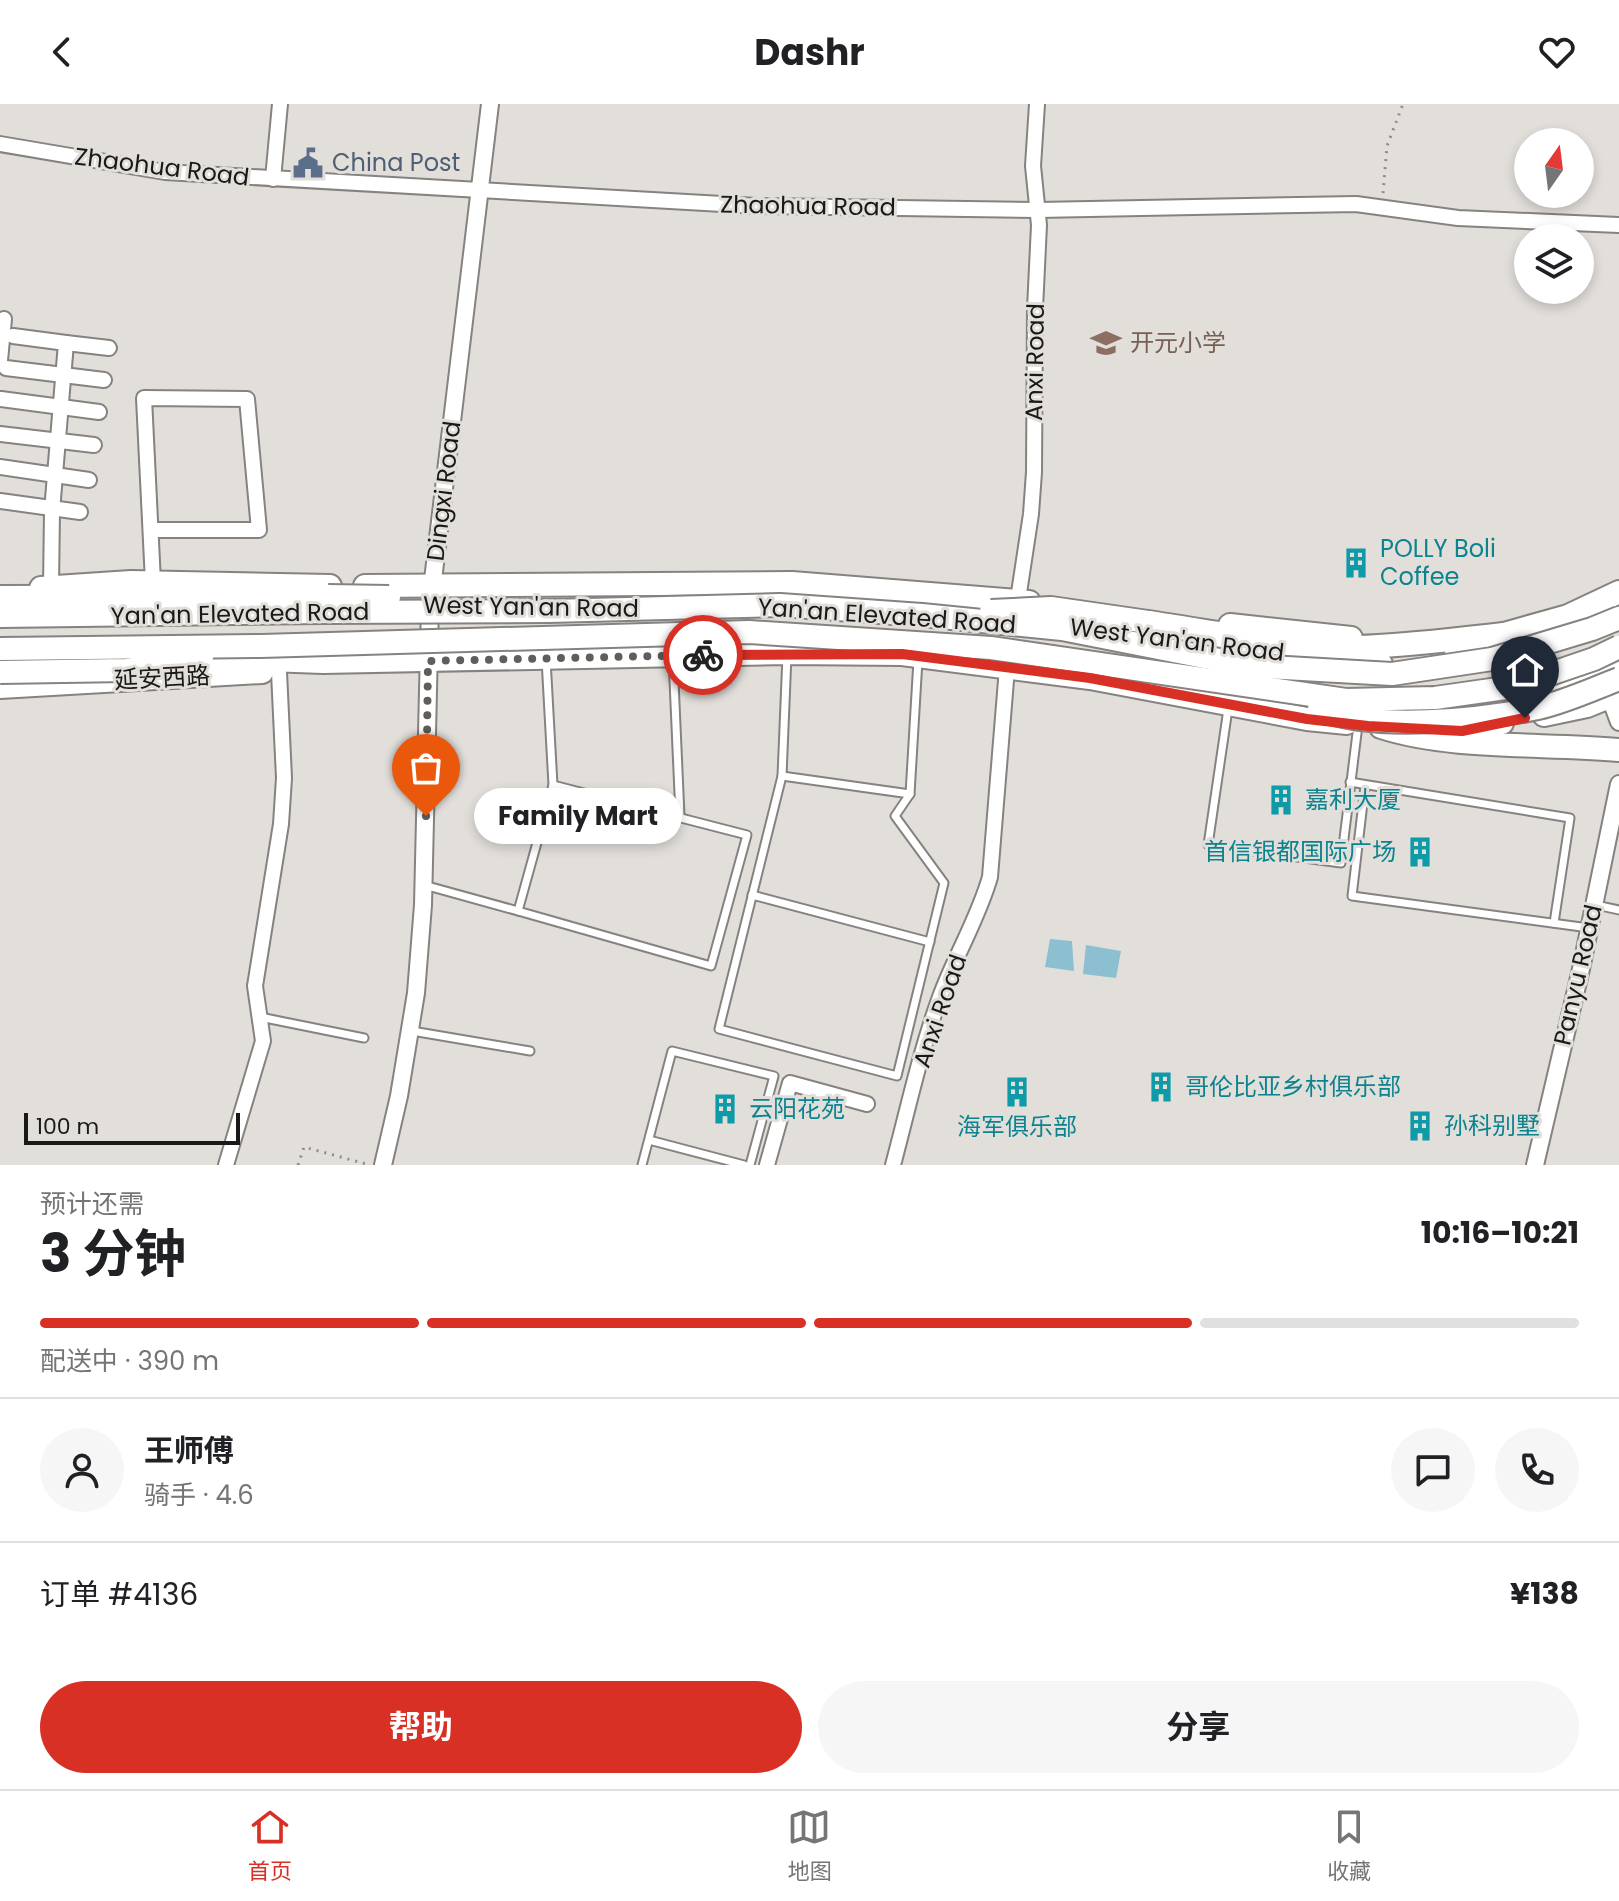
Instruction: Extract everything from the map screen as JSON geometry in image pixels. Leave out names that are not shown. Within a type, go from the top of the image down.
[{"type":"main road","points":[[0,600],[153,582],[431,597],[581,583],[792,583],[1016,610],[1353,638],[1430,633],[1504,634]]},
{"type":"main road","points":[[672,584],[738,609]]},
{"type":"main road","points":[[0,590],[450,599],[549,611]]},
{"type":"main road","points":[[922,615],[1051,608],[1266,639],[1354,647],[1504,634],[1568,616],[1619,592]]},
{"type":"main road","name":"West Yan'an Road","points":[[0,600],[431,597],[738,609],[1016,610]]},
{"type":"main road","name":"Yan'an Elevated Road","points":[[0,616],[549,611],[780,605],[1062,629],[1250,666],[1392,674],[1492,659],[1619,618]]},
{"type":"main road","name":"Yan'an Elevated Road","points":[[0,650],[749,632],[991,648],[1267,700],[1346,700],[1435,698],[1512,687],[1594,659],[1619,647]]},
{"type":"main road","points":[[0,672],[127,670],[261,646]]},
{"type":"main road","name":"West Yan'an Road","points":[[0,650],[323,662],[787,653],[902,654],[1090,678],[1229,703],[1267,700],[1370,726],[1462,731],[1587,706],[1616,689]]},
{"type":"main road","name":"延安西路","points":[[0,687],[279,672],[323,662]]},
{"type":"main road","points":[[1267,700],[1393,714],[1505,702],[1619,666]]},
{"type":"main road","points":[[1267,700],[1373,720],[1446,720],[1540,707],[1616,689]]},
{"type":"main road","points":[[1370,726],[1413,738],[1619,750]]},
{"type":"street","points":[[273,179],[280,104]]},
{"type":"street","name":"Dingxi Road","points":[[383,1165],[416,993],[424,885],[431,597],[490,104]]},
{"type":"street","name":"Anxi Road","points":[[1016,610],[1031,514],[1034,472],[1038,210],[1033,166],[1037,104]]},
{"type":"street","name":"Zhaohua Road","points":[[0,144],[165,172],[757,206],[1038,210],[1356,204],[1458,218],[1619,225]]},
{"type":"street","points":[[4,319],[3,364],[104,380]]},
{"type":"street","points":[[13,336],[109,348]]},
{"type":"street","points":[[58,591],[52,508],[66,343]]},
{"type":"street","points":[[151,530],[259,530],[253,399],[144,398],[153,582]]},
{"type":"street","points":[[1,399],[99,412]]},
{"type":"street","points":[[0,434],[94,445]]},
{"type":"street","points":[[0,467],[89,480]]},
{"type":"street","points":[[0,501],[80,512]]},
{"type":"street","points":[[1568,616],[1578,645],[1597,675],[1616,689],[1619,722]]},
{"type":"street","name":"Anxi Road","points":[[893,1165],[936,1009],[990,877],[1007,668]]},
{"type":"street","points":[[226,1165],[263,1041],[255,986],[276,868],[284,778],[279,672]]},
{"type":"street","name":"Panyu Road","points":[[1535,1165],[1619,784]]},
{"type":"street","points":[[767,1165],[790,1083],[867,1104]]},
{"type":"lane","points":[[787,653],[782,776],[719,1029],[897,1076],[944,883],[895,816],[910,794],[918,658]]},
{"type":"lane","points":[[673,655],[680,816]]},
{"type":"lane","points":[[518,911],[553,785],[546,658]]},
{"type":"lane","points":[[1229,703],[1208,845],[1341,863],[1350,782],[1370,726]]},
{"type":"lane","points":[[782,776],[910,794]]},
{"type":"lane","points":[[1350,782],[1570,818],[1554,923]]},
{"type":"lane","points":[[424,885],[711,966],[747,835],[553,785]]},
{"type":"lane","points":[[1365,786],[1352,896],[1589,928]]},
{"type":"lane","points":[[752,895],[930,942]]},
{"type":"lane","points":[[1594,904],[1619,910]]},
{"type":"lane","points":[[260,1017],[364,1038]]},
{"type":"lane","points":[[410,1030],[530,1051]]},
{"type":"lane","points":[[642,1165],[672,1051],[774,1076],[747,1165],[649,1140]]},
{"type":"path","points":[[1382,208],[1387,146],[1403,104]]},
{"type":"path","points":[[298,1165],[304,1147],[370,1165]]},
{"type":"water","points":[[1050,939],[1072,941],[1074,971],[1045,967]]},
{"type":"water","points":[[1086,945],[1121,951],[1116,978],[1083,974]]},
{"type":"way so far","points":[[426,816],[428,661],[703,655]]},
{"type":"place","name":"China Post","points":[[308,163]]},
{"type":"place","name":"开元小学","points":[[1106,343]]},
{"type":"place","name":"POLLY Boli Coffee","points":[[1356,563]]},
{"type":"place","name":"嘉利大厦","points":[[1281,800]]},
{"type":"place","name":"Family Mart","points":[[426,816]]},
{"type":"place","name":"首信银都国际广场","points":[[1420,852]]},
{"type":"place","name":"哥伦比亚乡村俱乐部","points":[[1161,1087]]},
{"type":"place","name":"海军俱乐部","points":[[1017,1092]]},
{"type":"place","name":"云阳花苑","points":[[725,1109]]},
{"type":"place","name":"孙科别墅","points":[[1420,1126]]},
{"type":"route","points":[[703,655],[902,654],[1090,678],[1307,719],[1368,726],[1462,731],[1525,718]]}]
